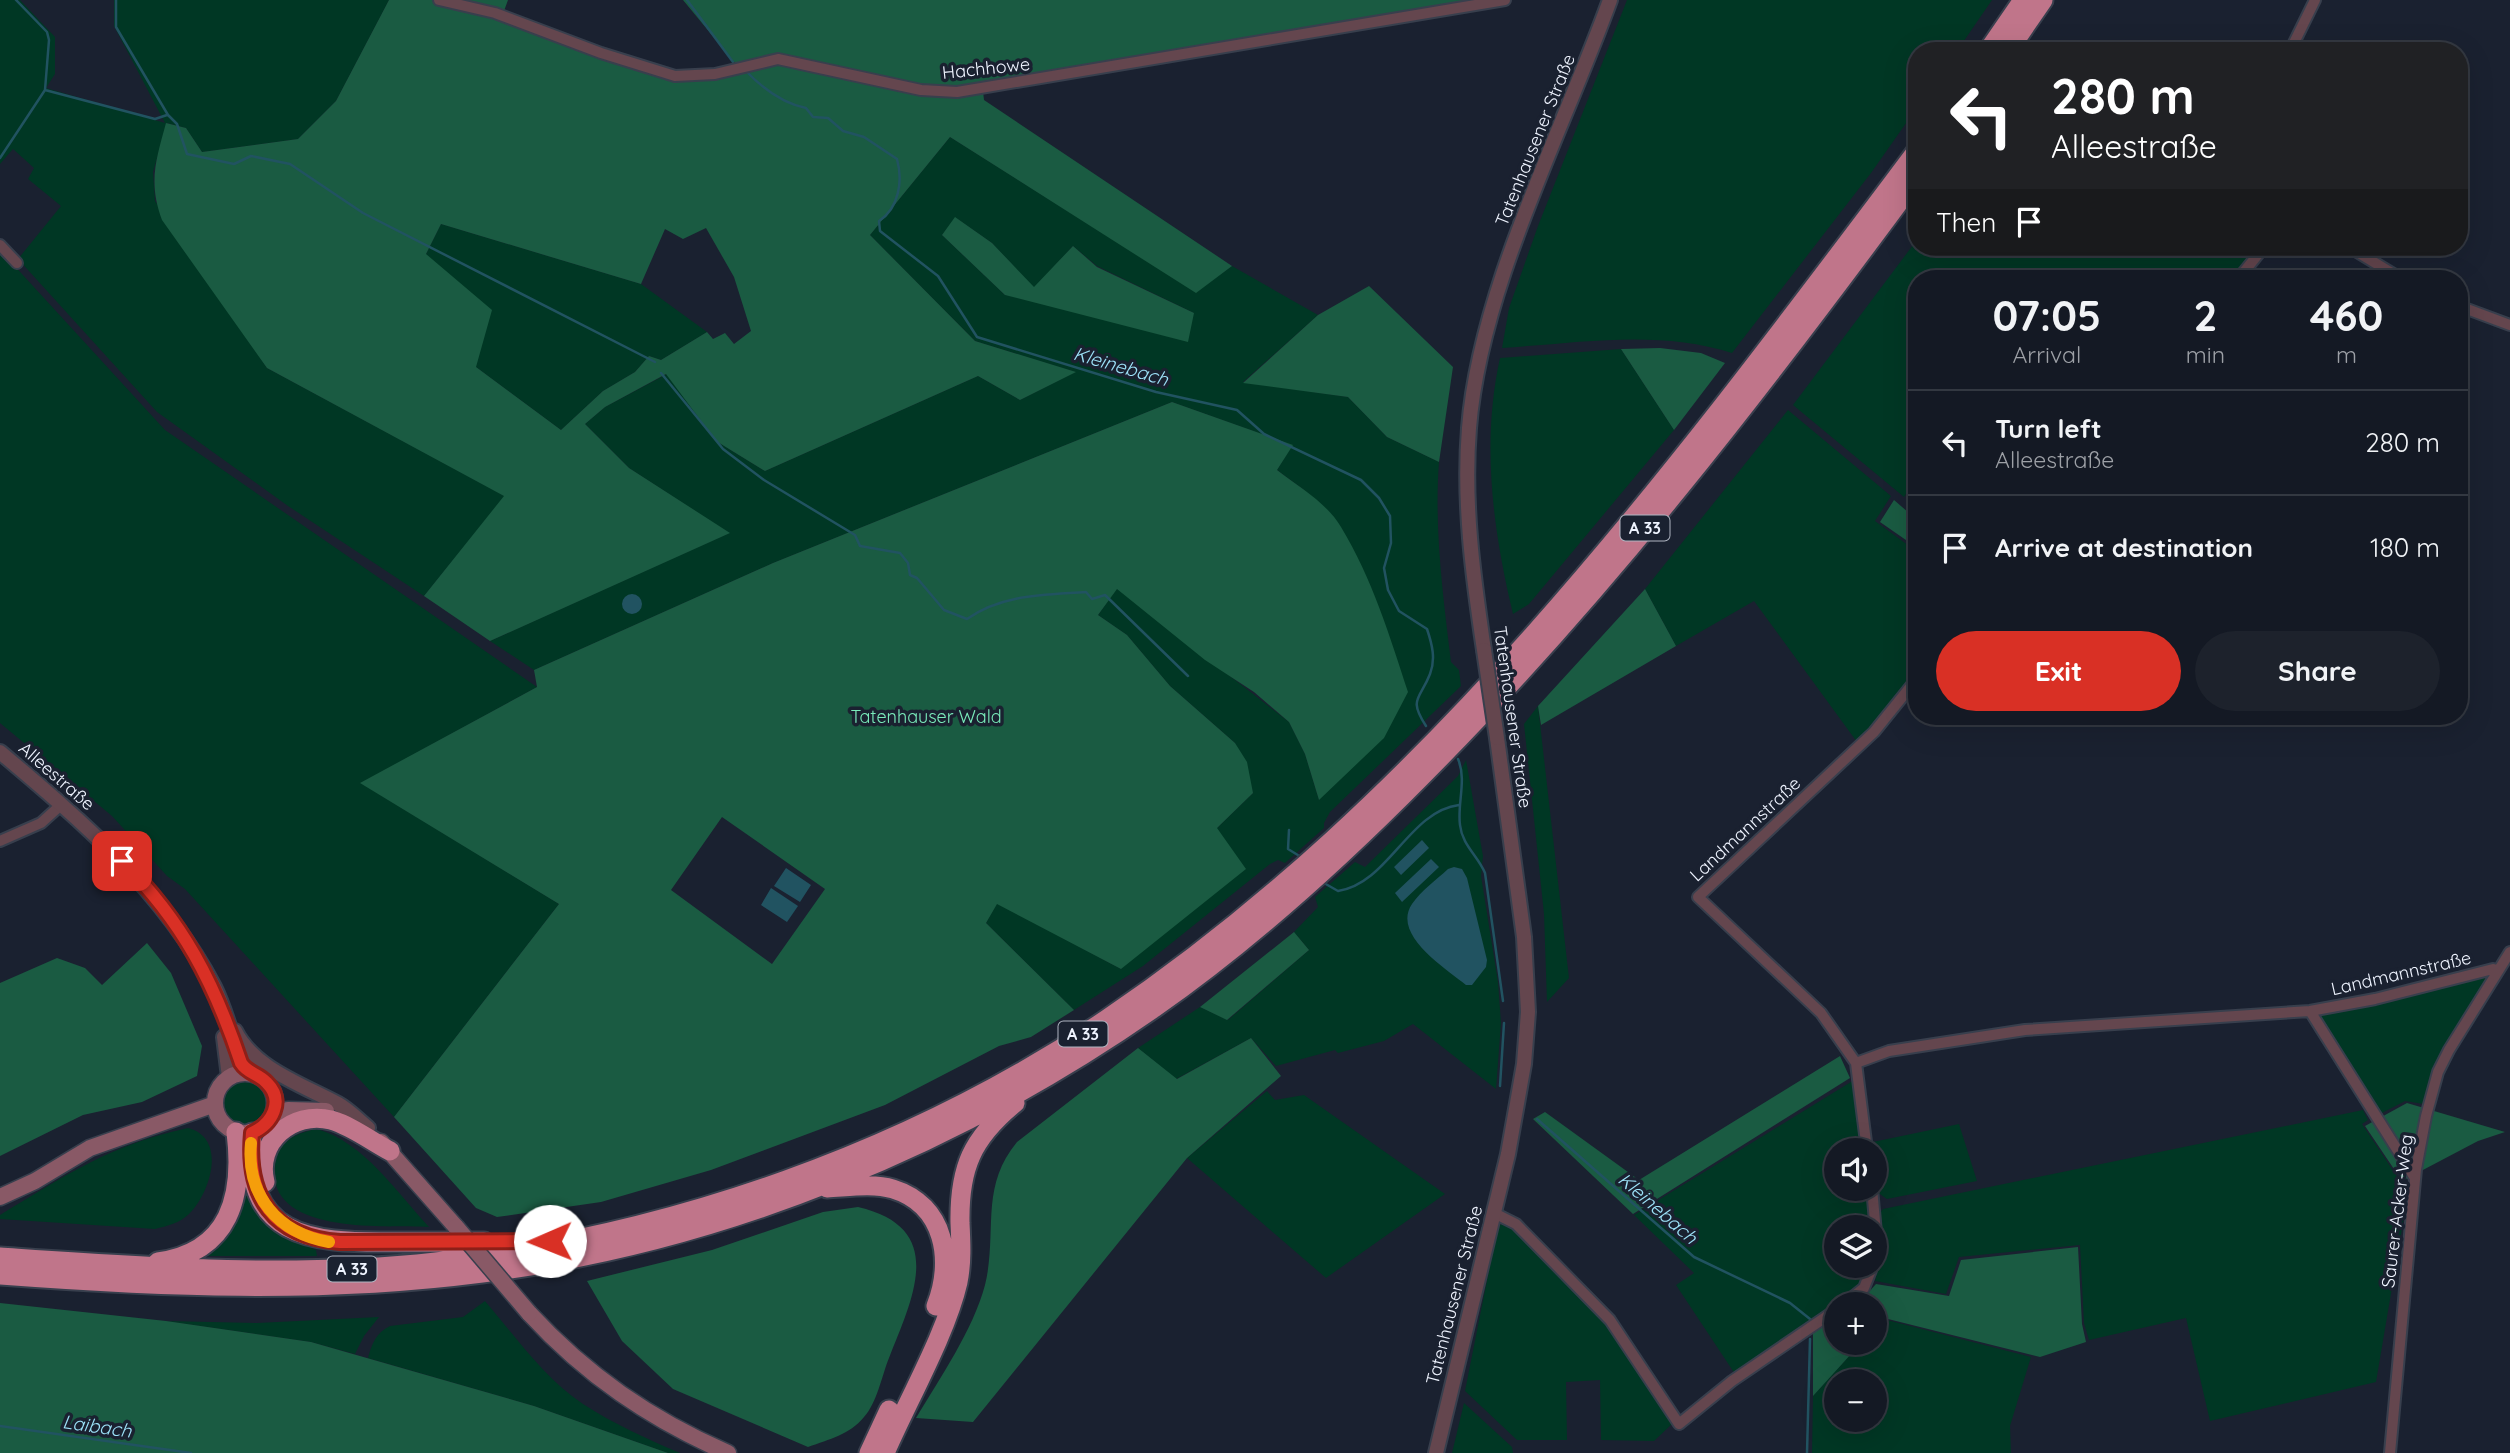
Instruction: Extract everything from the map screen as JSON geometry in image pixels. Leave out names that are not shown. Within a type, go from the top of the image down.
[{"type":"highway","points":[[1994,42],[2023,0]]},
{"type":"highway","points":[[2014,42],[2043,0]]},
{"type":"highway","name":"A 33","points":[[1340,845],[1475,698],[1618,535],[1759,360],[1908,163]]},
{"type":"highway","name":"A 33","points":[[0,1275],[157,1287],[279,1288],[364,1285],[473,1274],[558,1261],[653,1240],[816,1188],[889,1157],[1044,1079],[1159,1004],[1478,720],[1563,627],[1774,369],[1908,190]]},
{"type":"highway","name":"A 33","points":[[0,1257],[254,1271],[347,1269],[438,1262],[572,1241],[687,1211],[774,1184],[850,1156],[944,1112],[1030,1067],[1103,1022],[1298,882]]},
{"type":"highway","points":[[885,1453],[948,1314],[958,1282],[961,1257],[961,1191],[975,1145],[989,1125],[1044,1079]]},
{"type":"highway","points":[[294,1230],[267,1194],[262,1172],[266,1148],[281,1131],[310,1118],[330,1120],[390,1151]]},
{"type":"highway","points":[[244,1133],[260,1197],[277,1220],[310,1237],[340,1242],[572,1241]]},
{"type":"highway","points":[[130,1266],[189,1254],[213,1238],[224,1226],[236,1189],[244,1133]]},
{"type":"highway","points":[[816,1188],[872,1186],[891,1188],[910,1196],[935,1222],[946,1252],[946,1274],[938,1301],[869,1453]]},
{"type":"main road","points":[[247,1073],[265,1080],[275,1097],[274,1114],[269,1123],[244,1133],[216,1111],[216,1093],[229,1077],[247,1073]]},
{"type":"main road","points":[[275,1097],[325,1110],[368,1128],[564,1351],[623,1398],[728,1453]]},
{"type":"main road","points":[[274,1114],[288,1110],[325,1110]]},
{"type":"main road","points":[[0,1197],[35,1181],[90,1148],[146,1126],[216,1111]]},
{"type":"street","name":"Hachhowe","points":[[439,0],[495,13],[675,76],[715,74],[778,59],[921,90],[957,92],[1506,0]]},
{"type":"street","name":"Tatenhausener Straße","points":[[1436,1453],[1518,1108],[1528,1012],[1524,937],[1470,559],[1466,486],[1469,425],[1483,350],[1505,270],[1610,0]]},
{"type":"street","points":[[2294,42],[2315,0]]},
{"type":"street","points":[[0,245],[16,263]]},
{"type":"street","points":[[2245,270],[2257,256]]},
{"type":"street","points":[[2364,256],[2387,270]]},
{"type":"street","points":[[2468,309],[2510,325]]},
{"type":"street","name":"Landmannstraße","points":[[1865,1138],[1856,1063],[1821,1013],[1698,897],[1874,732],[1908,690]]},
{"type":"street","name":"Alleestraße","points":[[0,752],[62,804],[156,896],[215,990],[247,1073]]},
{"type":"street","points":[[0,841],[41,823],[62,804]]},
{"type":"street","name":"Saurer-Acker-Weg","points":[[2390,1453],[2415,1178],[2438,1072],[2510,952]]},
{"type":"street","name":"Alleestraße","points":[[196,957],[223,1030],[229,1077]]},
{"type":"street","name":"Landmannstraße","points":[[1856,1063],[1889,1051],[2025,1030],[2310,1011],[2375,999],[2493,969],[2498,971]]},
{"type":"street","points":[[215,990],[237,1036],[250,1052],[272,1068],[340,1105],[368,1128]]},
{"type":"street","name":"Landmannstraße","points":[[2310,1011],[2415,1178]]},
{"type":"street","points":[[1494,1213],[1516,1224],[1611,1320],[1679,1424],[1732,1381],[1824,1318]]},
{"type":"green space","points":[[0,0],[20,0],[55,37],[55,74],[46,88],[165,123],[114,26],[114,0],[389,0],[336,101],[298,139],[202,152],[186,128],[167,123],[153,172],[155,201],[267,368],[505,496],[424,596],[288,506],[157,412],[18,259],[61,206],[28,179],[34,168],[13,149],[0,164]]},
{"type":"green space","points":[[389,0],[508,0],[504,11],[603,49],[675,71],[708,70],[735,63],[683,0],[1475,0],[982,82],[984,100],[1232,266],[1196,293],[950,137],[870,235],[975,341],[1076,372],[1020,400],[978,376],[765,471],[716,441],[666,374],[605,407],[585,424],[629,468],[730,533],[490,641],[424,596],[504,496],[267,368],[162,220],[158,206],[155,171],[166,123],[186,128],[202,152],[298,139],[336,101]],"holes":[[[441,224],[641,284],[665,229],[683,239],[706,228],[734,277],[751,331],[734,344],[725,333],[713,339],[707,332],[661,360],[649,356],[635,372],[603,391],[561,430],[476,367],[492,310],[426,254]]]},
{"type":"green space","points":[[1627,0],[1992,0],[1963,42],[1908,42],[1908,120],[1871,173],[1732,353],[1676,341],[1647,340],[1589,341],[1502,348],[1509,308],[1538,226]]},
{"type":"green space","points":[[950,137],[1196,292],[1232,266],[1318,315],[1243,382],[1348,397],[1387,437],[1439,462],[1438,537],[1442,587],[1451,662],[1459,670],[1461,686],[1330,812],[1324,828],[1285,863],[1278,860],[1270,864],[1143,966],[1074,1010],[986,923],[997,903],[1121,969],[1217,828],[1253,793],[1235,743],[1170,686],[1127,635],[1098,615],[1117,588],[1289,722],[1305,754],[1319,800],[1304,490],[1277,470],[1292,445],[1172,402],[773,563],[534,670],[490,641],[729,533],[629,468],[585,424],[605,407],[667,374],[716,441],[765,471],[978,376],[1020,400],[1075,372],[975,341],[870,235]],"holes":[[[956,218],[992,243],[1034,288],[1073,246],[1097,266],[1194,313],[1005,295],[942,235]]]},
{"type":"green space","points":[[955,217],[992,243],[1034,287],[1073,246],[1097,267],[1194,313],[1188,342],[1005,295],[942,235]]},
{"type":"green space","points":[[441,224],[641,284],[707,332],[661,360],[649,356],[635,372],[603,391],[561,430],[476,367],[426,254]]},
{"type":"green space","points":[[0,250],[165,430],[537,687],[361,783],[559,904],[394,1117],[185,889],[167,876],[112,816],[0,723]]},
{"type":"green space","points":[[1908,252],[1908,256],[2249,256],[2237,270],[1908,270],[1908,491],[1904,497],[1793,405]]},
{"type":"green space","points":[[1369,286],[1453,367],[1439,462],[1387,437],[1348,397],[1243,383],[1318,315]]},
{"type":"green space","points":[[1660,348],[1701,353],[1725,363],[1674,430],[1621,349]]},
{"type":"green space","points":[[1621,349],[1674,430],[1529,604],[1513,614],[1495,519],[1490,455],[1494,390],[1500,358]]},
{"type":"green space","name":"Tatenhauser Wald","points":[[1172,402],[1293,445],[1277,470],[1320,503],[1341,527],[1371,587],[1408,692],[1384,738],[1319,800],[1305,754],[1289,722],[1254,692],[1205,660],[1117,589],[1098,615],[1127,635],[1170,686],[1235,743],[1247,762],[1253,793],[1217,828],[1246,869],[1121,969],[997,904],[986,923],[1074,1010],[1031,1037],[999,1046],[885,1105],[711,1170],[601,1202],[497,1217],[476,1208],[394,1117],[559,904],[360,783],[537,687],[534,670],[773,563]],"holes":[[[722,817],[825,889],[772,964],[671,890]]]},
{"type":"green space","points":[[1788,410],[1891,496],[1875,521],[1908,545],[1908,682],[1857,742],[1754,601],[1676,646],[1645,589]]},
{"type":"green space","points":[[1894,500],[1908,512],[1908,541],[1880,522]]},
{"type":"green space","points":[[1645,589],[1676,646],[1541,725],[1538,706]]},
{"type":"green space","points":[[1538,706],[1569,978],[1547,1002],[1544,914],[1524,724]]},
{"type":"green space","points":[[1466,760],[1483,856],[1481,876],[1498,982],[1501,1023],[1496,1089],[1413,1024],[1384,1041],[1338,1053],[1335,1050],[1276,1066],[1251,1038],[1176,1079],[1138,1048],[1200,1007],[1228,1020],[1309,950],[1294,932],[1318,907],[1315,897],[1355,862],[1365,867],[1458,776]]},
{"type":"green space","points":[[1294,932],[1309,950],[1227,1020],[1200,1007]]},
{"type":"green space","points":[[147,943],[171,973],[202,1046],[197,1076],[142,1102],[83,1115],[0,1156],[0,983],[57,958],[85,968],[102,985]]},
{"type":"green space","points":[[2488,974],[2445,1046],[2424,1104],[2405,1101],[2378,1115],[2319,1014],[2414,995]]},
{"type":"green space","points":[[1251,1038],[1281,1076],[1187,1158],[973,1422],[916,1418],[955,1353],[980,1302],[989,1266],[994,1193],[1005,1159],[1017,1142],[1138,1048],[1177,1079]]},
{"type":"green space","points":[[1840,1056],[1850,1078],[1633,1214],[1533,1119],[1545,1112],[1639,1180]]},
{"type":"green space","points":[[1854,1080],[1861,1138],[1824,1138],[1824,1201],[1868,1201],[1870,1215],[1824,1215],[1824,1278],[1864,1278],[1862,1285],[1854,1292],[1824,1292],[1824,1315],[1735,1374],[1676,1285],[1694,1273],[1634,1215]]},
{"type":"green space","points":[[245,1082],[260,1088],[266,1103],[260,1118],[245,1124],[230,1118],[224,1103],[230,1088]]},
{"type":"green space","points":[[1267,1091],[1275,1100],[1304,1095],[1445,1194],[1326,1278],[1187,1158]]},
{"type":"green space","points":[[2407,1103],[2505,1132],[2478,1141],[2402,1181],[2365,1126]]},
{"type":"green space","points":[[2363,1110],[2368,1120],[2362,1124],[2408,1193],[2376,1382],[2210,1421],[2186,1318],[2089,1340],[2084,1323],[2080,1245],[1959,1257],[1946,1294],[1875,1281],[1876,1278],[1887,1278],[1887,1215],[1878,1215],[1883,1209]]},
{"type":"green space","points":[[1959,1124],[1977,1181],[1887,1199],[1887,1139]]},
{"type":"green space","points":[[188,1128],[200,1134],[208,1143],[211,1167],[197,1205],[177,1222],[155,1229],[0,1219],[0,1215],[90,1162],[136,1143]]},
{"type":"green space","points":[[317,1129],[350,1145],[365,1157],[429,1227],[357,1225],[329,1221],[305,1214],[286,1202],[276,1184],[278,1151],[292,1138]]},
{"type":"green space","points":[[245,1172],[282,1234],[316,1250],[317,1256],[204,1256],[223,1240],[236,1220],[243,1198]]},
{"type":"green space","points":[[858,1207],[886,1217],[904,1231],[914,1248],[916,1268],[913,1289],[907,1312],[869,1411],[845,1432],[808,1447],[673,1389],[622,1341],[587,1281],[712,1250],[823,1212]]},
{"type":"green space","points":[[1509,1223],[1608,1322],[1672,1424],[1654,1441],[1601,1440],[1600,1380],[1566,1382],[1567,1440],[1517,1440],[1465,1391],[1498,1225]]},
{"type":"green space","points":[[2078,1247],[2082,1324],[2086,1342],[2040,1357],[1887,1319],[1887,1292],[1869,1292],[1876,1284],[1949,1296],[1961,1260]]},
{"type":"green space","points":[[485,1301],[531,1356],[569,1394],[619,1425],[680,1453],[668,1453],[534,1406],[368,1358],[375,1339],[390,1326],[463,1317]]},
{"type":"green space","points":[[0,1303],[166,1321],[311,1342],[534,1406],[668,1453],[0,1453]]},
{"type":"green space","points":[[379,1317],[364,1336],[355,1354],[311,1342],[166,1321],[257,1323]]},
{"type":"green space","points":[[1887,1320],[2031,1357],[2010,1426],[2011,1453],[1812,1453],[1813,1396],[1824,1384],[1824,1432],[1887,1432],[1887,1369],[1838,1369],[1850,1355],[1887,1355]]},
{"type":"green space","points":[[1824,1326],[1824,1355],[1850,1355],[1838,1369],[1824,1369],[1824,1384],[1813,1396],[1813,1333]]},
{"type":"green space","points":[[1464,1403],[1512,1447],[1513,1453],[1452,1453]]},
{"type":"water","points":[[632,594],[639,597],[642,604],[639,611],[632,614],[625,611],[622,604],[625,597]]},
{"type":"water","points":[[1422,840],[1429,848],[1401,875],[1394,867]]},
{"type":"water","points":[[1431,859],[1439,867],[1402,902],[1395,893]]},
{"type":"water","points":[[1454,867],[1462,869],[1467,878],[1487,960],[1486,967],[1472,985],[1466,985],[1435,961],[1415,939],[1409,927],[1408,916],[1412,904],[1434,881]]},
{"type":"water","points":[[786,868],[811,885],[800,902],[774,886]]},
{"type":"water","points":[[771,888],[798,906],[787,922],[761,905]]},
{"type":"waterway","points":[[0,158],[45,90],[49,40],[47,32],[16,0]]},
{"type":"waterway","points":[[116,0],[116,27],[168,115],[177,124],[187,154],[234,164],[251,156],[290,164],[363,213],[655,362]]},
{"type":"waterway","name":"Kleinebach","points":[[687,0],[733,62]]},
{"type":"waterway","name":"Kleinebach","points":[[745,70],[780,99],[806,108],[813,117],[828,118],[843,131],[864,137],[897,159],[900,176],[898,193],[891,209],[879,221],[880,231],[938,276],[977,337],[1156,392],[1237,410],[1264,434],[1361,480],[1379,498],[1390,516],[1391,543],[1384,568],[1388,590],[1399,611],[1427,629],[1430,640],[1432,668],[1417,704],[1426,726]]},
{"type":"waterway","points":[[45,90],[155,119],[167,115]]},
{"type":"waterway","points":[[661,373],[723,449],[764,480],[855,535],[860,546],[900,553],[908,563],[910,575],[917,578],[944,610],[967,619],[995,605],[1024,597],[1086,592],[1092,599],[1105,595],[1188,676]]},
{"type":"waterway","name":"Kleinebach","points":[[1458,759],[1462,775],[1461,832],[1485,873],[1503,1001]]},
{"type":"waterway","points":[[1324,883],[1338,891],[1356,886],[1385,862],[1426,820],[1441,810],[1459,805]]},
{"type":"waterway","points":[[1289,830],[1288,849],[1301,857]]},
{"type":"waterway","name":"Kleinebach","points":[[1500,1086],[1504,1023]]},
{"type":"waterway","name":"Kleinebach","points":[[1537,1119],[1694,1257],[1790,1303],[1810,1319]]},
{"type":"waterway","name":"Kleinebach","points":[[1807,1453],[1810,1339]]},
{"type":"waterway","name":"Laibach","points":[[0,1426],[191,1453]]},
{"type":"slow traffic","points":[[251,1143],[254,1183],[267,1209],[277,1220],[294,1230],[329,1242]]},
{"type":"route","points":[[122,861],[156,896],[176,924],[215,990],[241,1063],[247,1073],[265,1080],[275,1097],[274,1114],[269,1123],[252,1133],[251,1167],[260,1197],[277,1220],[310,1237],[340,1242],[550,1241]]}]
